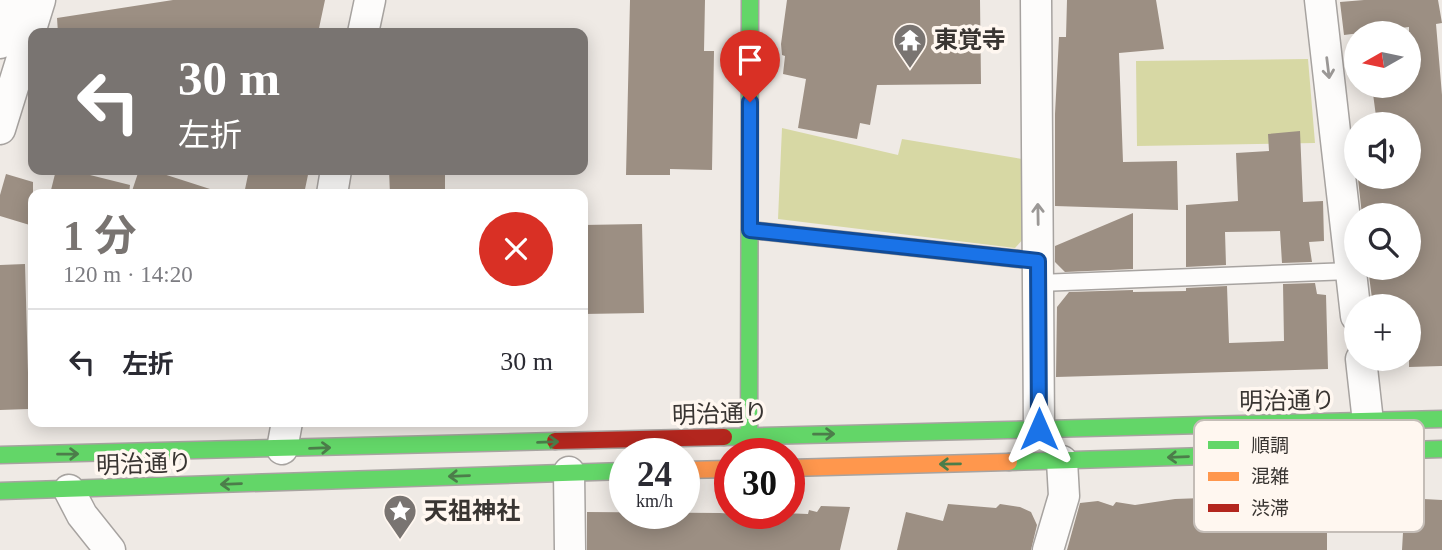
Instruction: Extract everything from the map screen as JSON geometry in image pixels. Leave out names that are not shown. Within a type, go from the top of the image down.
[{"type":"main road","points":[[748,436],[750,0]]},
{"type":"main road","name":"明治通り","points":[[1417,420],[1442,419]]},
{"type":"main road","name":"明治通り","points":[[0,455],[284,436],[748,436],[1194,426]]},
{"type":"main road","points":[[1424,450],[1442,449]]},
{"type":"main road","points":[[805,468],[1194,457]]},
{"type":"main road","name":"明治通り","points":[[0,491],[609,471]]},
{"type":"street","points":[[0,43],[13,0]]},
{"type":"street","points":[[31,28],[40,0]]},
{"type":"street","points":[[364,28],[370,0]]},
{"type":"street","points":[[1036,0],[1039,429]]},
{"type":"street","points":[[1320,0],[1344,210]]},
{"type":"street","points":[[0,129],[28,39]]},
{"type":"street","points":[[1362,371],[1368,420]]},
{"type":"street","points":[[1048,550],[1064,496],[1062,461]]},
{"type":"street","points":[[569,472],[570,550]]},
{"type":"street","points":[[69,490],[82,515],[110,550]]},
{"type":"lane","points":[[750,230],[1039,272],[1344,271]]},
{"type":"green space","points":[[1308,59],[1315,143],[1137,146],[1136,61]]},
{"type":"green space","points":[[782,128],[898,155],[902,139],[1022,159],[1024,238],[1015,248],[778,219]]},
{"type":"building","points":[[173,0],[325,0],[319,28],[58,28],[57,18]]},
{"type":"building","points":[[630,0],[705,0],[704,51],[714,51],[712,170],[670,169],[670,175],[626,175]]},
{"type":"building","name":"東覚寺","points":[[787,0],[980,0],[981,84],[877,85],[870,125],[860,123],[857,139],[798,128],[806,79],[783,74],[785,56],[782,55],[781,44]]},
{"type":"building","points":[[1067,0],[1156,0],[1164,49],[1119,53],[1123,162],[1177,161],[1178,210],[1055,206],[1055,114],[1059,37],[1066,37]]},
{"type":"building","points":[[1438,0],[1442,23],[1436,24],[1442,95],[1442,366],[1421,367],[1421,294],[1371,294],[1370,280],[1421,280],[1421,203],[1361,203],[1359,189],[1421,189],[1421,112],[1375,112],[1374,98],[1421,98],[1421,21],[1344,21],[1344,35],[1340,2]]},
{"type":"building","points":[[1300,131],[1303,202],[1323,201],[1324,241],[1309,242],[1312,262],[1282,263],[1280,231],[1225,232],[1226,265],[1186,267],[1186,205],[1238,201],[1236,153],[1269,151],[1268,134]]},
{"type":"building","points":[[6,174],[33,182],[33,189],[28,189],[28,224],[0,216],[0,195]]},
{"type":"building","points":[[55,175],[90,175],[130,185],[130,189],[51,189]]},
{"type":"building","points":[[137,175],[167,175],[210,189],[133,189]]},
{"type":"building","points":[[248,175],[308,175],[305,189],[245,189]]},
{"type":"building","points":[[389,175],[445,175],[445,189],[390,189]]},
{"type":"building","points":[[1133,213],[1133,269],[1065,272],[1055,262],[1055,246]]},
{"type":"building","points":[[642,224],[644,313],[588,314],[588,225]]},
{"type":"building","points":[[25,264],[28,409],[0,410],[0,265]]},
{"type":"building","points":[[1315,283],[1317,294],[1326,295],[1328,369],[1056,377],[1057,307],[1069,292],[1186,291],[1186,288],[1227,286],[1229,343],[1284,341],[1283,284]]},
{"type":"building","points":[[1194,498],[1194,532],[1327,532],[1327,550],[1067,550],[1080,503],[1098,501],[1113,506],[1116,502],[1135,505]]},
{"type":"building","points":[[1424,499],[1442,500],[1442,550],[1402,550],[1403,532],[1424,532]]},
{"type":"building","points":[[948,504],[996,508],[1000,504],[1031,512],[1037,525],[1031,550],[897,550],[906,512],[943,521]]},
{"type":"building","points":[[821,506],[850,507],[840,550],[587,550],[587,512],[609,512],[609,529],[700,529],[700,513],[714,513],[714,529],[805,529],[805,514],[808,514],[809,510],[817,512]]},
{"type":"traffic: fast","points":[[749,438],[750,0]]},
{"type":"traffic: fast","points":[[1402,420],[1442,419]]},
{"type":"traffic: fast","points":[[724,437],[1194,425]]},
{"type":"traffic: fast","points":[[0,455],[555,441]]},
{"type":"traffic: fast","points":[[1424,450],[1442,449]]},
{"type":"traffic: fast","points":[[1009,462],[1194,456]]},
{"type":"traffic: fast","points":[[0,491],[609,472]]},
{"type":"traffic: slow","points":[[805,468],[1009,462]]},
{"type":"traffic: slow","points":[[700,470],[714,469]]},
{"type":"traffic: jam","points":[[555,441],[724,437]]},
{"type":"place","name":"東覚寺","points":[[910,70]]},
{"type":"place","name":"天祖神社","points":[[400,541]]},
{"type":"route","points":[[750,102],[750,230],[1038,261],[1039,429]]}]
